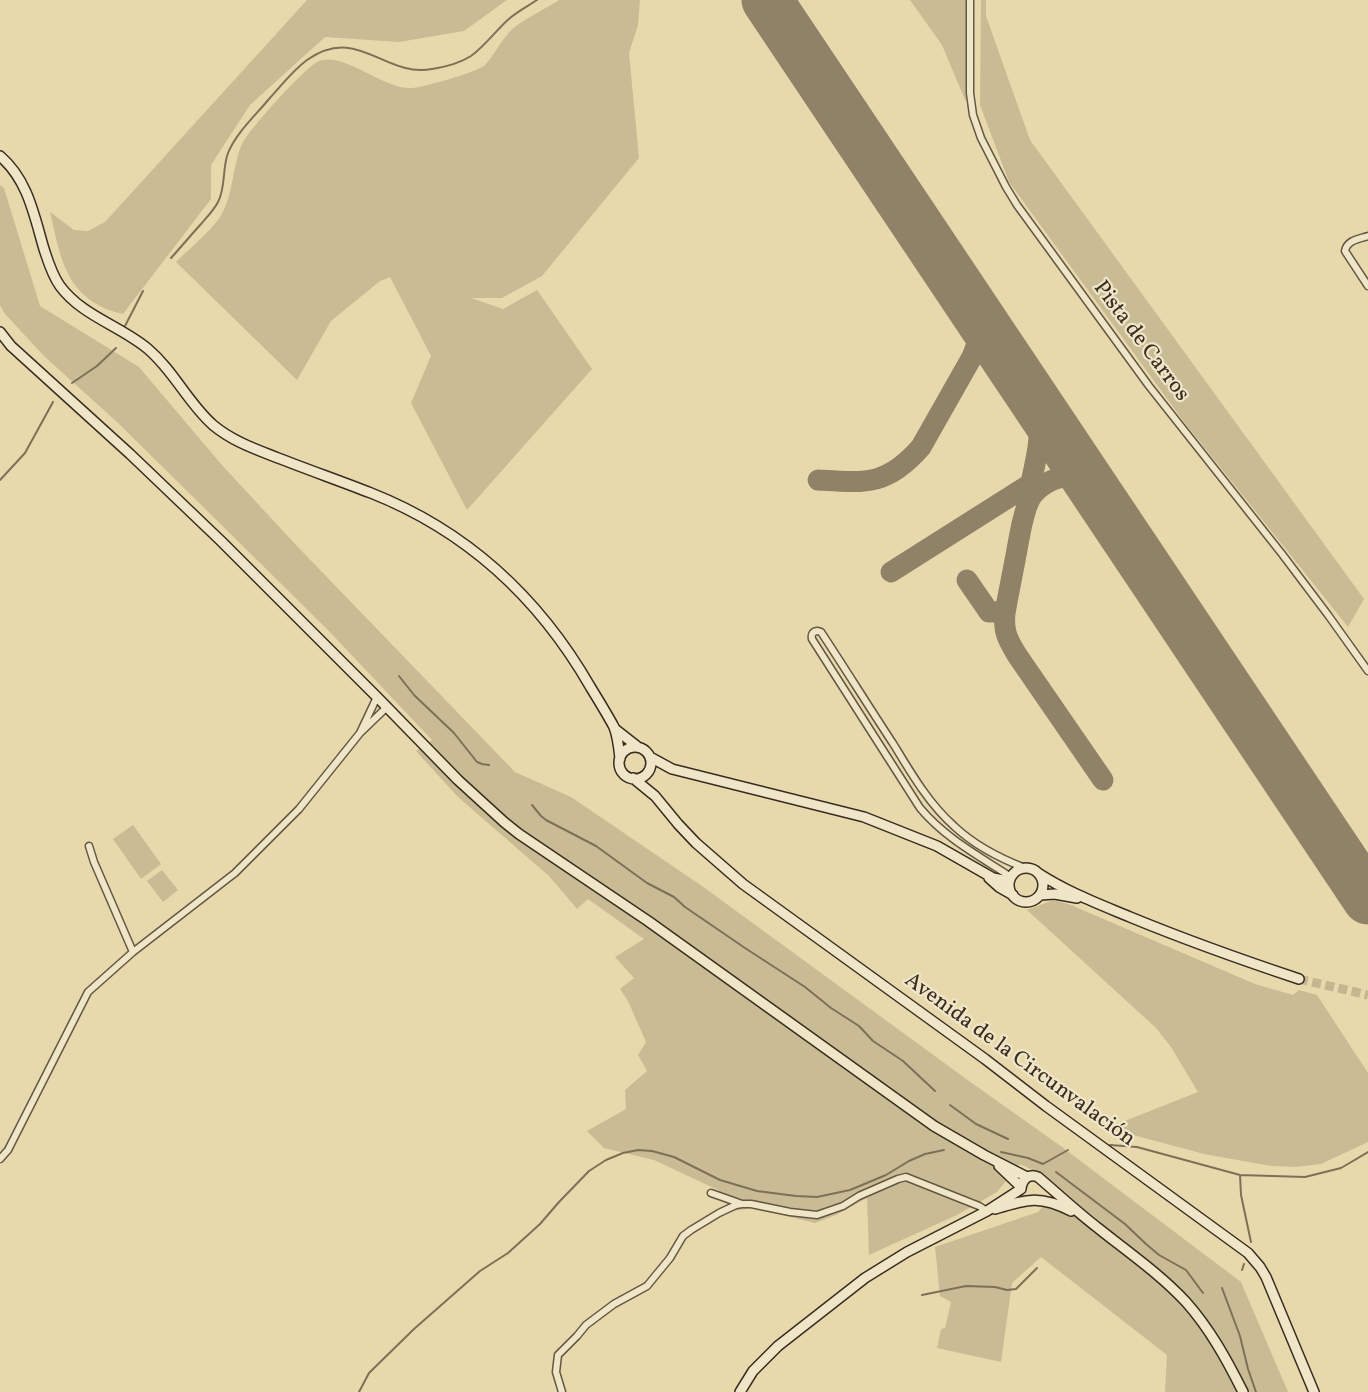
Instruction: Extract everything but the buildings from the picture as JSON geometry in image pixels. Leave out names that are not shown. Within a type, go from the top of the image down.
[{"type":"main road","points":[[0,156],[24,186],[51,268],[60,287],[87,311],[125,332],[149,350],[173,374],[201,413],[213,424],[230,437],[402,507],[460,540],[516,587],[545,620],[581,670],[615,729],[621,771],[655,796]]},
{"type":"main road","points":[[0,332],[11,346],[130,454],[221,541],[474,795],[519,834],[648,921],[934,1126],[1027,1177]]},
{"type":"main road","points":[[615,729],[650,757],[672,769],[864,817],[937,846],[987,876],[1017,899],[1026,902],[1040,895],[1043,881],[1038,873]]},
{"type":"main road","points":[[620,759],[625,751],[638,747]]},
{"type":"main road","points":[[650,757],[648,772],[655,796]]},
{"type":"main road","points":[[633,778],[643,776],[648,772],[672,769]]},
{"type":"main road","name":"Avenida de la Circunvalación","points":[[655,796],[696,843],[743,884],[1248,1253],[1266,1277],[1314,1392]]},
{"type":"main road","points":[[1013,895],[1010,891],[1010,879],[1017,870],[1025,868],[1034,870],[1057,885],[1097,903],[1197,943],[1299,979]]},
{"type":"main road","points":[[987,876],[998,880],[1010,879]]},
{"type":"main road","points":[[1040,895],[1063,895],[1097,903]]},
{"type":"main road","points":[[986,1156],[1021,1188],[1025,1197],[1057,1204],[1086,1219]]},
{"type":"main road","points":[[740,1392],[753,1371],[778,1346],[865,1278],[907,1252],[987,1211],[1021,1188],[1022,1181],[1027,1177],[1035,1176],[1086,1219],[1153,1270],[1187,1303],[1211,1335],[1243,1392]]},
{"type":"main road","points":[[987,1211],[1033,1199],[1042,1194],[1044,1183]]},
{"type":"street","name":"Pista de Carros","points":[[970,0],[970,93],[973,115],[981,138],[1006,187],[1149,386],[1282,554],[1368,671]]},
{"type":"street","points":[[1368,236],[1348,243],[1345,251],[1368,286]]},
{"type":"street","points":[[1010,879],[968,850],[920,808],[812,639],[813,632],[821,632],[942,815],[963,834],[999,857],[1025,868]]},
{"type":"street","points":[[839,681],[848,674]]},
{"type":"street","points":[[360,733],[377,697]]},
{"type":"street","points":[[0,1159],[12,1143],[88,992],[133,952],[235,873],[299,809],[360,733],[387,707]]},
{"type":"street","points":[[873,732],[882,727]]},
{"type":"street","points":[[905,783],[915,777]]},
{"type":"street","points":[[89,846],[133,952]]},
{"type":"street","points":[[562,1392],[556,1372],[558,1355],[586,1324],[614,1304],[647,1286],[670,1258],[683,1236],[736,1205],[751,1204],[818,1215],[906,1177],[980,1206],[987,1211]]},
{"type":"street","points":[[711,1192],[742,1204]]},
{"type":"shaded area","points":[[307,0],[507,0],[464,31],[399,42],[325,37],[250,105],[211,165],[211,199],[123,314],[105,309],[88,298],[70,278],[64,266],[50,212],[74,230],[88,231],[105,222]]},
{"type":"shaded area","points":[[559,0],[640,0],[638,25],[629,53],[639,158],[542,276],[502,298],[471,298],[503,309],[537,290],[592,369],[467,510],[411,403],[431,356],[390,277],[380,281],[331,321],[297,380],[176,262],[209,231],[223,212],[238,155],[245,138],[288,88],[317,62],[327,59],[338,61],[401,87],[412,88],[427,85],[481,68],[516,26]]},
{"type":"shaded area","points":[[910,0],[968,0],[966,102],[942,45]]},
{"type":"shaded area","points":[[981,0],[986,0],[986,16],[1030,140],[1364,599],[1348,627],[1184,422],[1009,182],[980,105]]},
{"type":"shaded area","points":[[0,185],[4,188],[40,306],[139,367],[221,464],[295,544],[515,772],[571,797],[702,886],[1062,1147],[1241,1282],[1288,1392],[1165,1392],[1167,1355],[1041,1257],[1012,1283],[1001,1362],[937,1348],[941,1329],[945,1328],[951,1302],[940,1296],[935,1247],[1038,1212],[1058,1190],[1033,1170],[1020,1164],[997,1192],[957,1215],[869,1255],[867,1198],[836,1215],[815,1223],[754,1208],[732,1211],[718,1190],[654,1160],[604,1148],[587,1131],[626,1109],[625,1090],[647,1071],[638,1055],[646,1042],[628,1001],[620,989],[634,978],[615,957],[644,939],[588,899],[577,909],[549,876],[458,797],[416,751],[432,740],[327,629],[117,422],[44,356],[5,314],[0,305]]},
{"type":"shaded area","points":[[133,825],[161,864],[141,879],[113,839]]},
{"type":"shaded area","points":[[162,870],[178,890],[163,902],[147,881]]},
{"type":"shaded area","points":[[1051,901],[1071,905],[1255,984],[1293,995],[1299,990],[1317,995],[1368,1073],[1368,1142],[1321,1164],[1296,1167],[1271,1166],[1204,1154],[1107,1128],[1198,1092],[1171,1047],[1156,1028],[1027,910]]},
{"type":"waterway","points":[[171,258],[218,202],[226,159],[236,139],[287,78],[307,60],[325,50],[341,47],[356,49],[415,70],[447,66],[471,56],[510,18],[537,0]]},
{"type":"waterway","points":[[125,326],[143,291]]},
{"type":"waterway","points":[[72,383],[97,366],[116,348]]},
{"type":"waterway","points":[[0,480],[25,453],[53,402]]},
{"type":"waterway","points":[[399,676],[414,695],[454,733],[477,762],[489,765]]},
{"type":"waterway","points":[[532,805],[546,820],[596,846],[647,883],[674,897],[685,907],[805,987],[831,1008],[859,1026],[873,1041],[903,1061],[935,1091]]},
{"type":"waterway","points":[[950,1105],[976,1124],[1008,1139]]},
{"type":"waterway","points":[[1110,1145],[1137,1147],[1240,1175],[1305,1177],[1341,1168],[1368,1152]]},
{"type":"waterway","points":[[359,1392],[369,1373],[414,1329],[480,1271],[508,1253],[540,1224],[589,1171],[606,1160],[638,1150],[652,1151],[674,1157],[720,1180],[757,1191],[817,1197],[850,1190],[886,1175],[925,1154],[944,1150]]},
{"type":"waterway","points":[[1001,1152],[1043,1164],[1068,1150]]},
{"type":"waterway","points":[[1056,1172],[1125,1224],[1159,1255],[1186,1270],[1203,1293]]},
{"type":"waterway","points":[[1240,1175],[1241,1195],[1251,1242]]},
{"type":"waterway","points":[[1242,1270],[1244,1264]]},
{"type":"waterway","points":[[922,1295],[966,1286],[1016,1289],[1037,1268]]},
{"type":"waterway","points":[[1222,1288],[1240,1336],[1256,1392]]},
{"type":"taxiway","points":[[818,480],[850,482],[875,479],[897,469],[921,447],[975,350],[980,328],[973,309]]},
{"type":"taxiway","points":[[972,357],[980,352],[988,351],[1005,356]]},
{"type":"taxiway","points":[[1028,497],[1039,438],[1036,403]]},
{"type":"taxiway","points":[[1096,493],[1079,480],[1061,477],[1047,483],[1032,496],[1022,521],[1005,625],[1007,636],[1017,655],[1103,780]]},
{"type":"taxiway","points":[[891,572],[1030,484]]},
{"type":"taxiway","points":[[967,580],[989,612],[1000,612],[1006,606]]},
{"type":"runway","points":[[767,0],[1368,899]]},
{"type":"tunnel","points":[[1299,979],[1368,995]]}]
